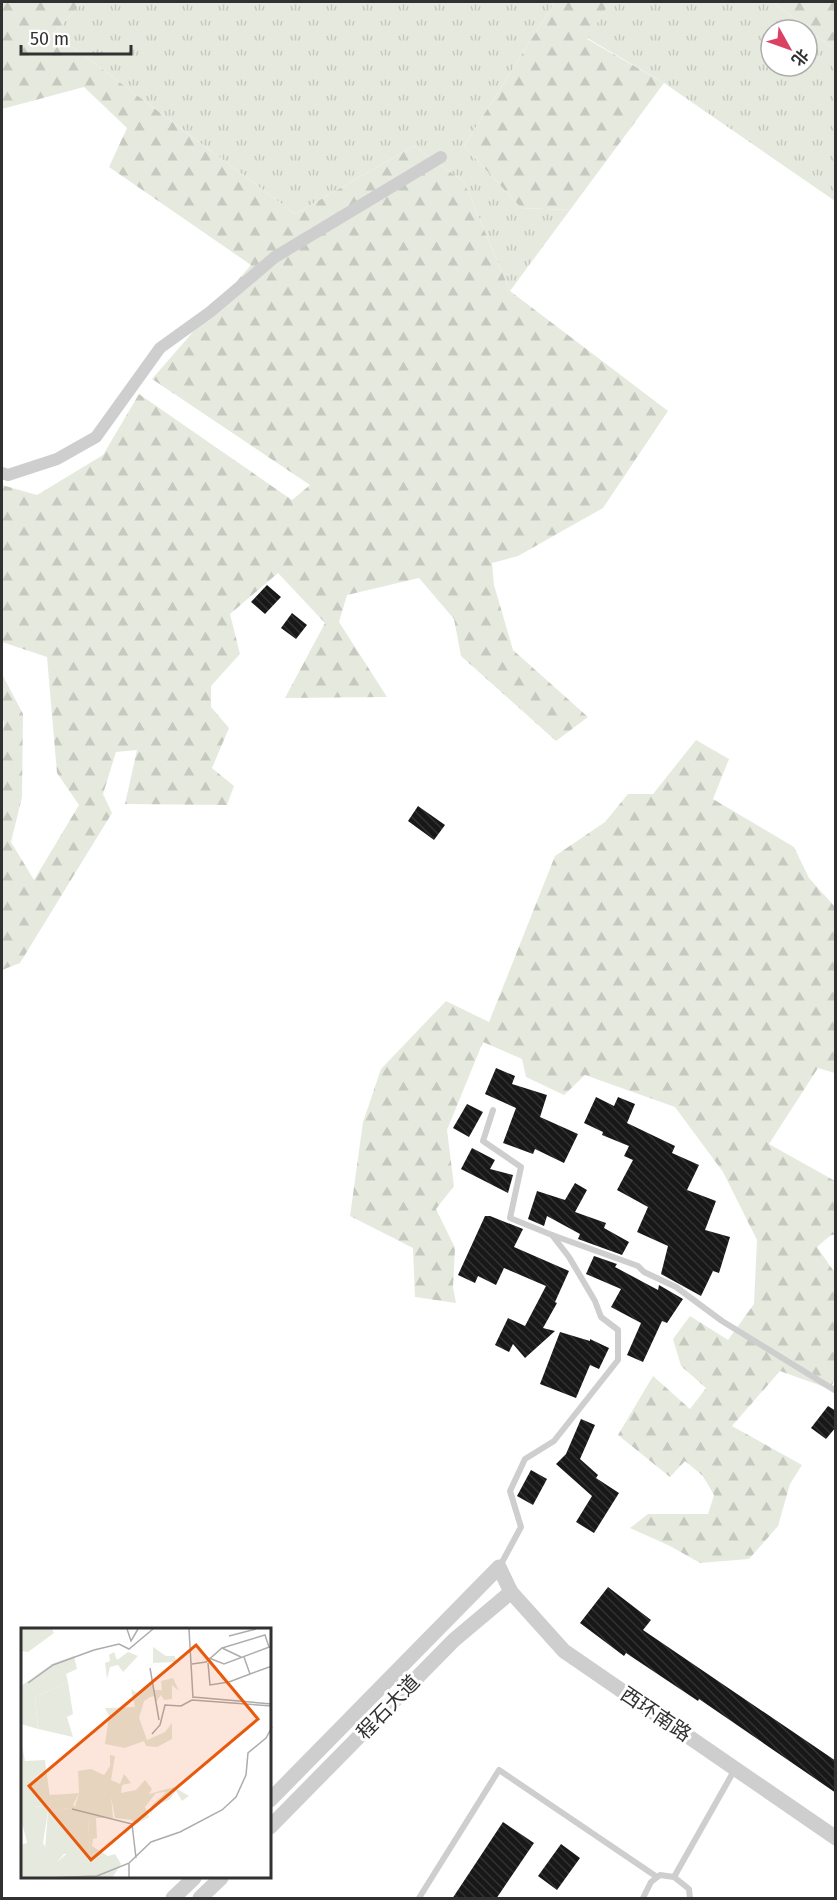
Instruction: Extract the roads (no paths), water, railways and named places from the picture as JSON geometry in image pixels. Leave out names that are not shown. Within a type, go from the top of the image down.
[{"type":"street","points":[[2,473],[8,475],[57,459],[96,437],[160,348],[210,312],[275,257],[441,157]]},
{"type":"street","name":"西环南路","points":[[499,1567],[511,1592],[564,1651],[836,1838]]},
{"type":"street","name":"程石大道","points":[[272,1798],[499,1567]]},
{"type":"street","name":"程石大道","points":[[272,1825],[454,1640],[511,1592]]},
{"type":"street","points":[[173,1899],[193,1879]]},
{"type":"street","points":[[200,1899],[220,1879]]},
{"type":"lane","points":[[493,1110],[483,1141],[521,1167],[510,1218],[638,1266],[644,1272],[676,1287],[722,1321],[836,1391]]},
{"type":"lane","points":[[499,1567],[521,1527],[510,1491],[525,1459],[554,1441],[618,1360],[618,1330],[601,1317],[595,1301],[569,1257],[552,1235]]},
{"type":"lane","points":[[674,1877],[735,1768]]},
{"type":"lane","points":[[418,1899],[499,1770],[657,1878]]},
{"type":"lane","points":[[643,1899],[651,1882],[660,1875],[674,1877],[689,1890],[690,1899]]}]
